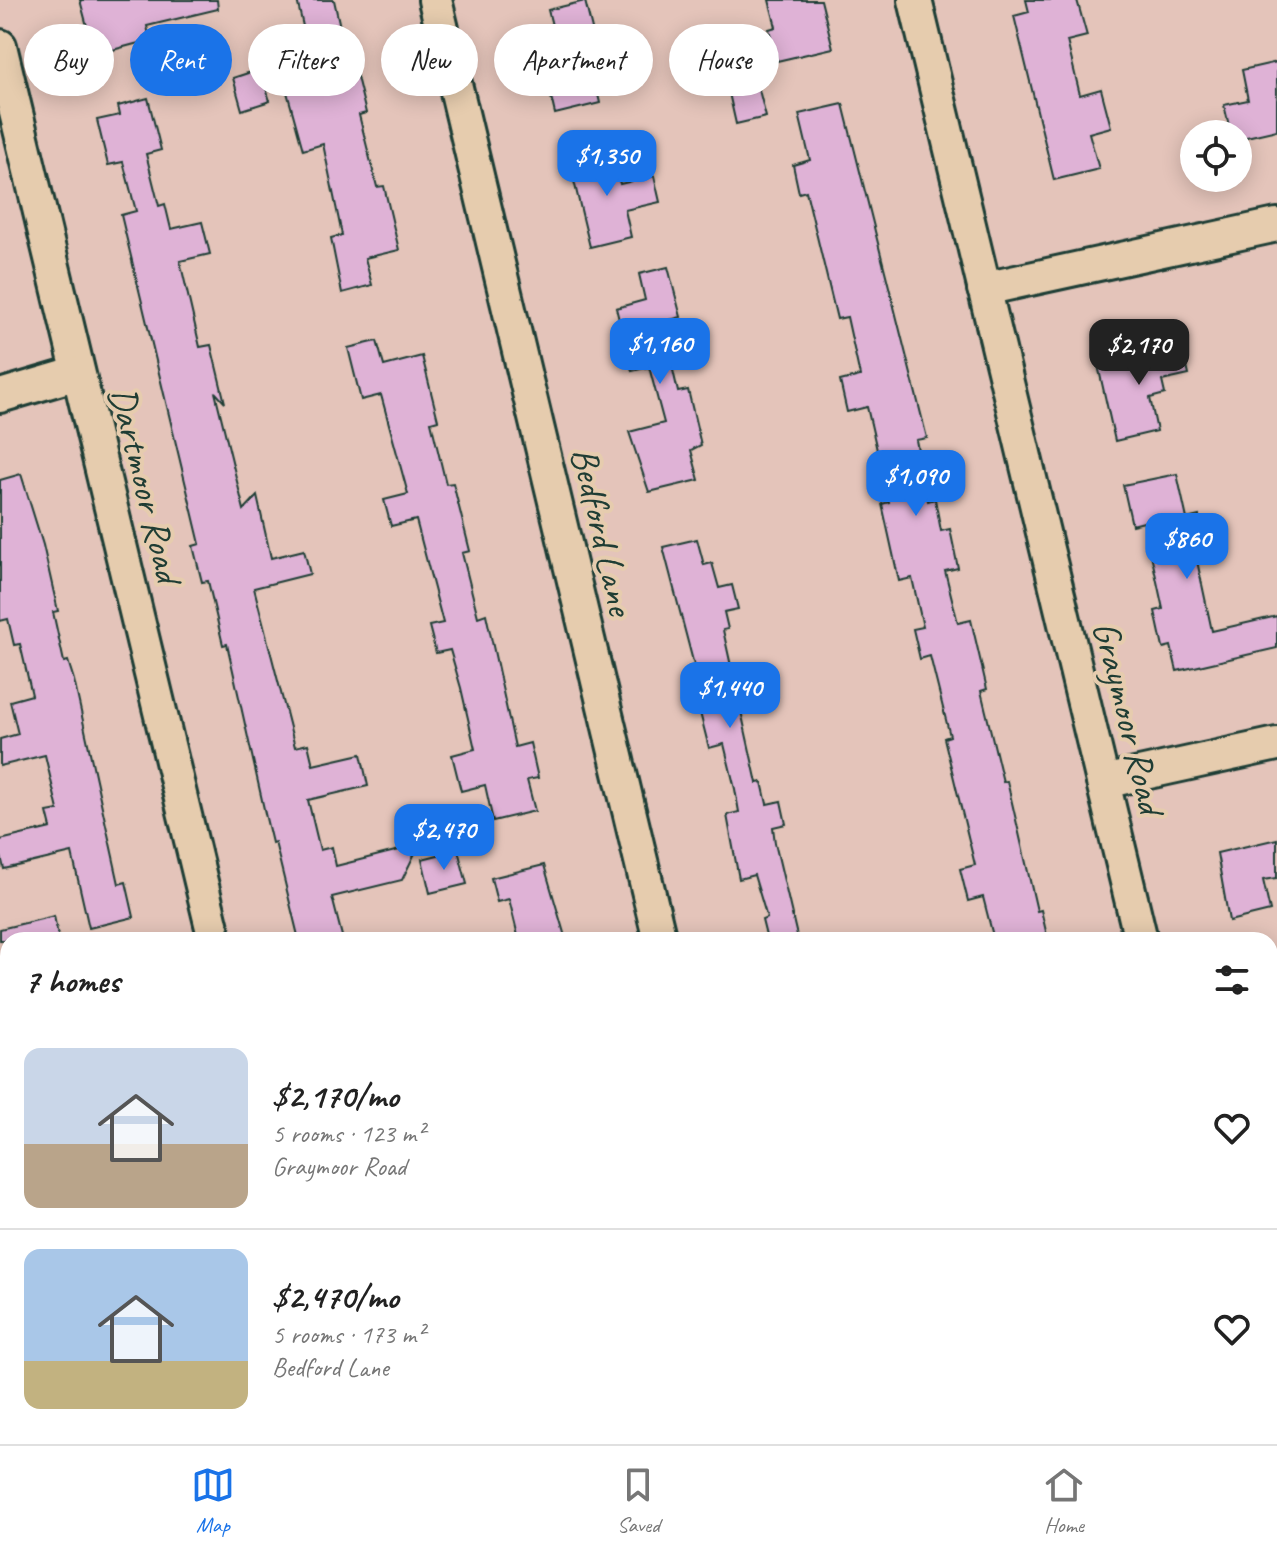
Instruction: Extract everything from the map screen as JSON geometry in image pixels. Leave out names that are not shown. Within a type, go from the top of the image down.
[{"type":"street","name":"Bedford Lane","points":[[435,0],[658,932]]},
{"type":"street","name":"Graymoor Road","points":[[915,0],[1139,932]]},
{"type":"street","name":"Dartmoor Road","points":[[0,46],[213,932]]},
{"type":"street","points":[[984,289],[1277,225]]},
{"type":"street","points":[[0,396],[78,373]]},
{"type":"street","points":[[1103,782],[1277,744]]},
{"type":"building","points":[[80,0],[217,0],[218,9],[155,24],[130,24],[130,45],[114,50],[114,24],[86,24]]},
{"type":"building","points":[[297,0],[334,0],[339,24],[302,24]]},
{"type":"building","points":[[769,0],[821,0],[833,48],[779,61],[779,24],[775,24]]},
{"type":"building","points":[[1026,0],[1077,0],[1087,36],[1067,41],[1080,95],[1101,89],[1111,127],[1089,133],[1099,169],[1054,180],[1014,16],[1029,12]]},
{"type":"building","points":[[585,1],[591,24],[552,24],[548,10]]},
{"type":"building","points":[[1277,62],[1277,130],[1252,136],[1252,120],[1228,120],[1224,105],[1248,100],[1242,70]]},
{"type":"building","points":[[248,73],[248,96],[268,96],[270,101],[242,110],[233,78]]},
{"type":"building","points":[[288,96],[362,96],[366,113],[359,115],[377,187],[384,186],[399,250],[365,258],[372,285],[342,293],[331,238],[342,235],[323,144],[303,150]]},
{"type":"building","points":[[551,96],[598,96],[600,103],[555,114]]},
{"type":"building","points":[[730,96],[761,96],[766,117],[736,124]]},
{"type":"building","points":[[148,98],[161,150],[146,154],[159,206],[165,204],[171,229],[202,222],[210,254],[180,261],[200,347],[211,345],[225,403],[215,392],[244,510],[257,496],[271,558],[304,550],[310,574],[254,588],[295,747],[308,744],[313,765],[361,754],[368,786],[308,800],[320,850],[332,847],[336,866],[419,845],[402,880],[332,897],[341,932],[297,932],[275,842],[272,843],[227,644],[223,645],[208,581],[202,582],[193,546],[200,544],[121,215],[136,211],[123,162],[108,165],[97,120],[120,115],[118,106]]},
{"type":"building","points":[[843,104],[927,438],[916,440],[928,501],[935,499],[941,531],[950,529],[958,568],[945,571],[958,623],[971,620],[987,689],[981,691],[1003,782],[1007,781],[1037,911],[1041,910],[1046,932],[992,932],[983,897],[968,901],[960,869],[975,865],[944,738],[950,736],[930,656],[920,659],[913,629],[923,627],[912,578],[899,581],[882,504],[889,502],[867,407],[847,412],[840,381],[860,376],[847,317],[837,319],[806,191],[799,193],[793,165],[810,160],[799,114]]},
{"type":"building","points":[[599,149],[605,173],[616,170],[620,184],[654,176],[660,202],[625,210],[631,237],[590,247],[568,156]]},
{"type":"building","points":[[668,267],[681,317],[662,322],[678,392],[688,390],[701,445],[691,450],[699,480],[649,492],[629,432],[664,423],[649,367],[632,371],[616,308],[645,300],[639,274]]},
{"type":"building","points":[[377,341],[384,366],[422,356],[438,420],[431,422],[446,484],[453,483],[470,551],[462,553],[478,617],[486,614],[515,747],[530,743],[538,778],[527,780],[535,811],[493,821],[485,785],[461,791],[452,755],[475,749],[461,688],[450,650],[436,653],[429,626],[443,623],[416,520],[391,526],[384,500],[408,494],[381,395],[361,400],[348,348]]},
{"type":"building","points":[[1181,342],[1189,375],[1162,381],[1165,394],[1150,398],[1157,431],[1115,441],[1097,361]]},
{"type":"building","points":[[21,474],[43,545],[58,611],[53,612],[64,662],[68,661],[74,680],[119,884],[126,882],[134,917],[89,928],[72,853],[4,869],[0,852],[0,840],[51,828],[47,812],[58,810],[45,755],[0,766],[0,739],[18,734],[10,701],[32,695],[20,644],[14,645],[8,619],[0,621],[0,480]]},
{"type":"building","points":[[1177,474],[1187,519],[1199,516],[1205,544],[1194,547],[1212,631],[1277,616],[1277,648],[1177,671],[1171,646],[1163,648],[1155,611],[1163,609],[1144,522],[1132,525],[1123,485]]},
{"type":"building","points":[[697,539],[704,565],[712,563],[719,588],[732,585],[738,609],[724,612],[728,629],[723,630],[757,783],[762,782],[767,804],[781,801],[786,824],[773,827],[796,932],[765,932],[762,920],[767,918],[754,875],[739,879],[727,815],[739,812],[735,789],[724,744],[709,748],[694,689],[700,688],[663,547]]},
{"type":"building","points":[[1277,839],[1277,878],[1263,880],[1270,911],[1229,921],[1217,853]]},
{"type":"building","points":[[458,850],[467,884],[430,893],[422,859]]},
{"type":"building","points":[[544,865],[564,932],[517,932],[509,899],[497,902],[491,878]]},
{"type":"building","points":[[54,916],[57,932],[0,932],[0,929]]}]
